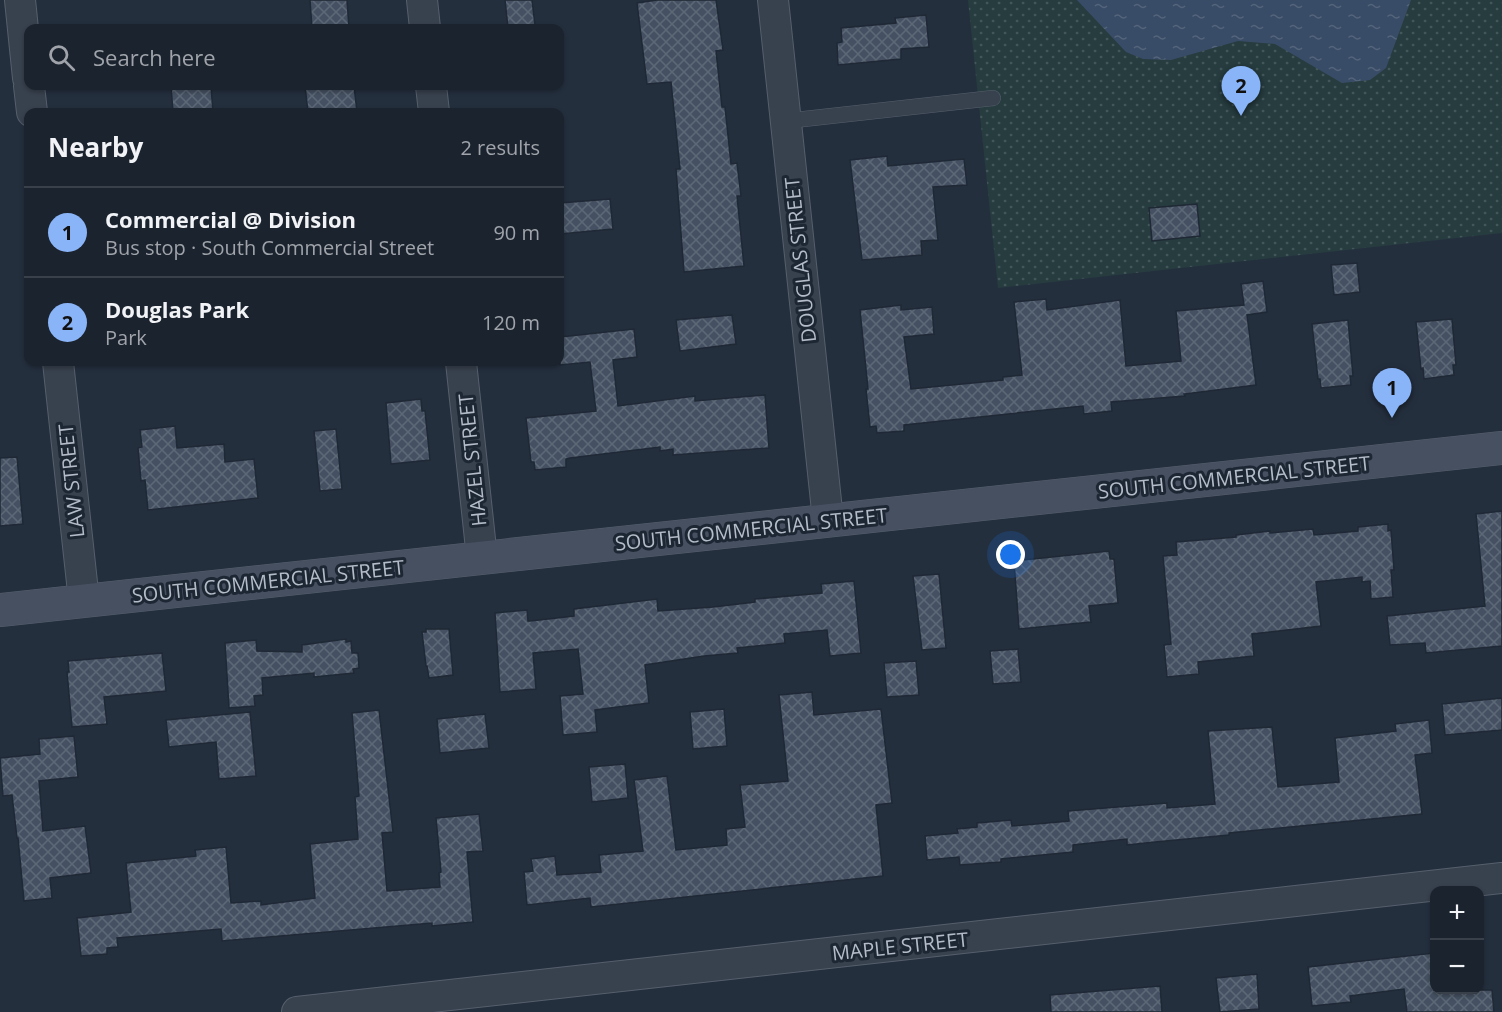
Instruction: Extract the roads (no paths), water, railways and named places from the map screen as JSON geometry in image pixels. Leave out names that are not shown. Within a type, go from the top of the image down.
[{"type":"main road","name":"SOUTH COMMERCIAL STREET","points":[[0,610],[1502,448]]},
{"type":"street","points":[[20,0],[24,39]]},
{"type":"street","points":[[422,0],[425,24]]},
{"type":"street","name":"DOUGLAS STREET","points":[[773,0],[828,520]]},
{"type":"street","points":[[29,90],[32,108]]},
{"type":"street","points":[[431,90],[434,108]]},
{"type":"street","name":"LAW STREET","points":[[58,366],[84,601]]},
{"type":"street","name":"HAZEL STREET","points":[[461,366],[482,558]]},
{"type":"street","name":"MAPLE STREET","points":[[297,1012],[1502,878]]},
{"type":"lane","points":[[786,121],[993,98]]},
{"type":"water","points":[[1077,0],[1411,0],[1386,68],[1370,80],[1342,83],[1275,44],[1238,41],[1171,60],[1143,59],[1126,52]]},
{"type":"place","name":"Douglas Park","points":[[1241,116]]},
{"type":"place","name":"Commercial @ Division","points":[[1392,418]]}]
